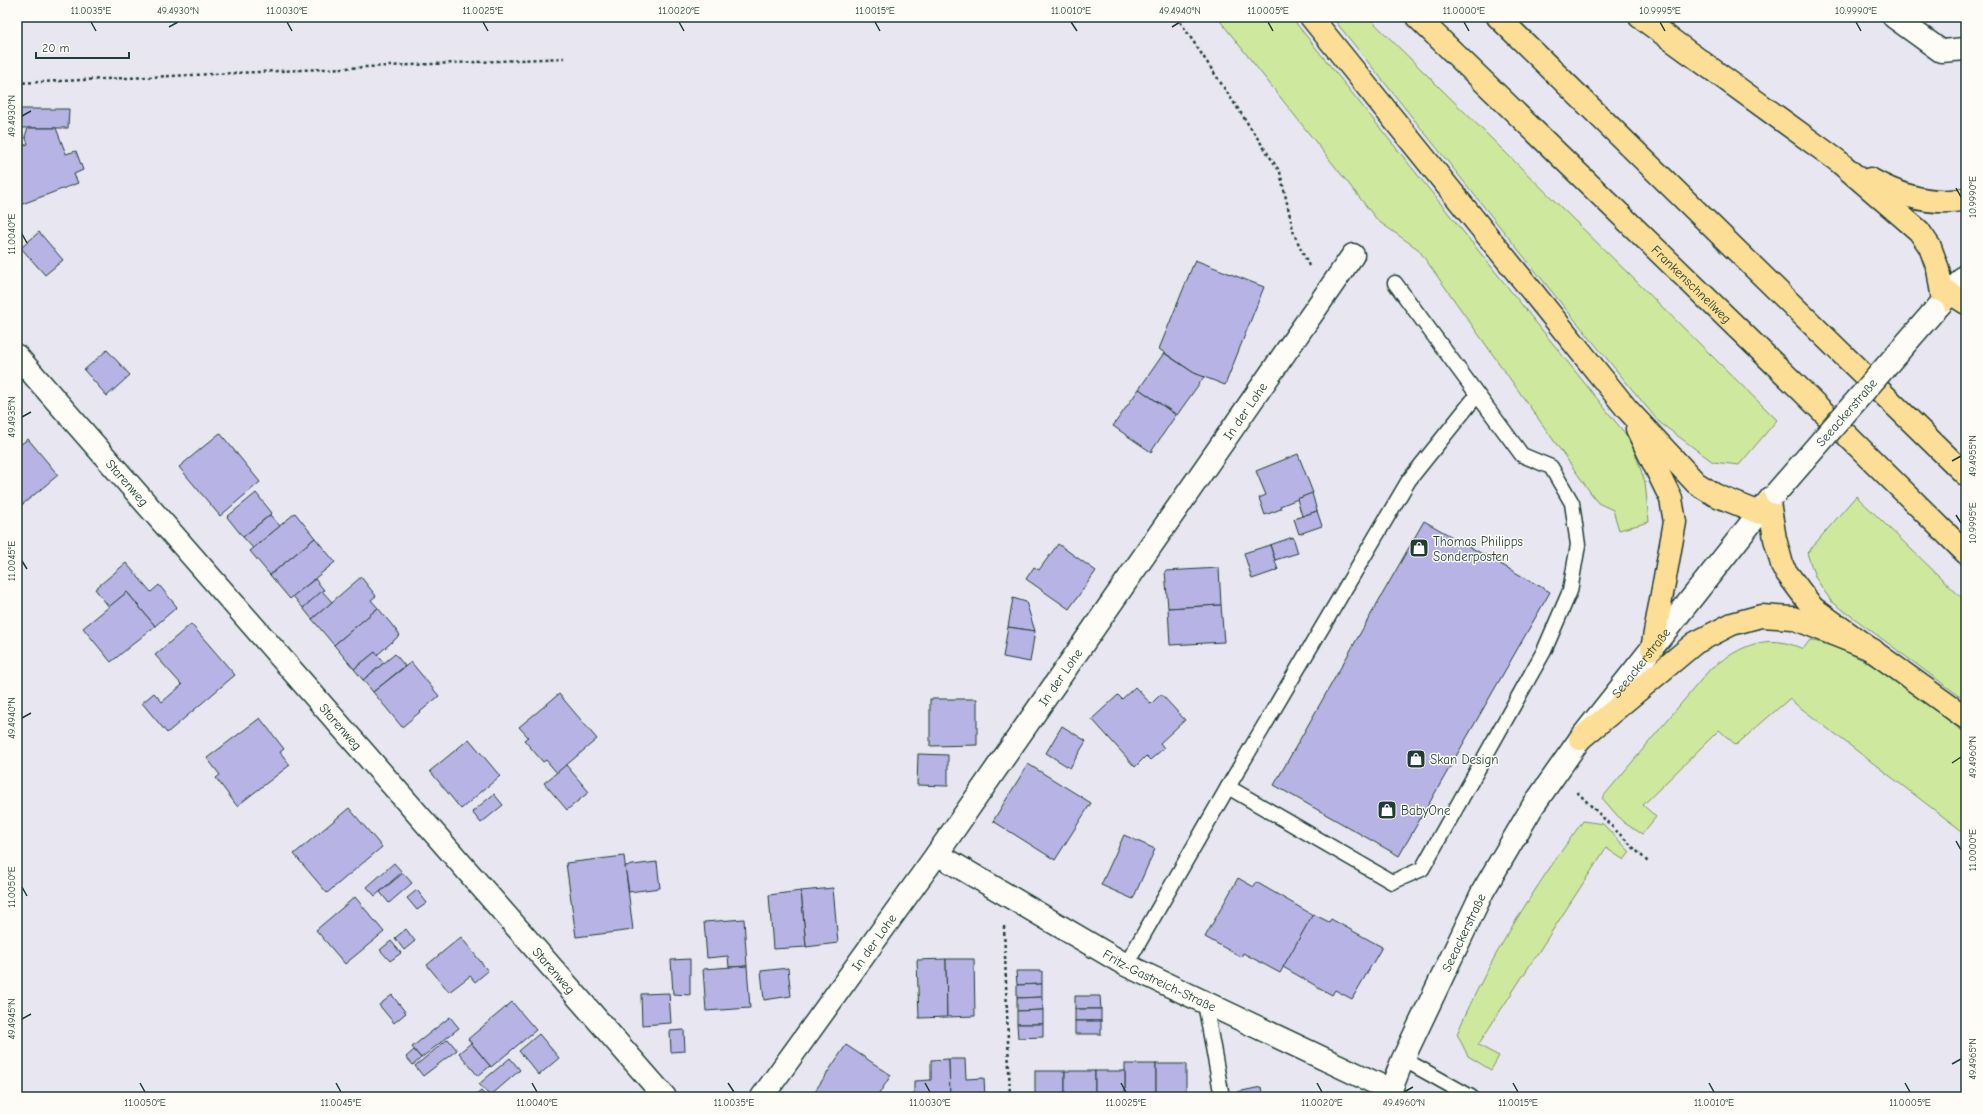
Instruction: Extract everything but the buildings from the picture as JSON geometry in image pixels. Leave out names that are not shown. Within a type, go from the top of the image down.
[{"type":"highway","points":[[1311,17],[1626,409],[1696,483],[1715,495],[1768,502],[1775,539],[1783,568],[1793,584],[1813,608],[1874,650],[1966,718]]},
{"type":"highway","name":"Frankenschnellweg","points":[[1417,17],[1795,384],[1966,553]]},
{"type":"highway","points":[[1498,17],[1966,475]]},
{"type":"highway","points":[[1640,17],[1838,161],[1919,231],[1930,247],[1948,302]]},
{"type":"highway","points":[[1838,161],[1884,187],[1926,201],[1955,201],[1966,199]]},
{"type":"highway","points":[[1626,409],[1671,499],[1675,522],[1652,649]]},
{"type":"highway","points":[[1580,739],[1695,643],[1732,624],[1761,616],[1793,618],[1874,650]]},
{"type":"street","points":[[1894,17],[1941,51],[1966,49]]},
{"type":"street","name":"In der Lohe","points":[[762,1097],[937,854],[1354,255]]},
{"type":"street","name":"Seeackerstraße","points":[[1389,1094],[1403,1059],[1483,891],[1533,806],[1580,739],[1768,502],[1948,302],[1966,275]]},
{"type":"street","name":"Starenweg","points":[[17,356],[665,1097]]},
{"type":"street","name":"Fritz-Gastreich-Straße","points":[[937,854],[1126,965],[1389,1094]]},
{"type":"lane","points":[[1228,787],[1392,882],[1422,869],[1544,651],[1570,591],[1578,545],[1572,502],[1551,466],[1522,455],[1395,283]]},
{"type":"lane","points":[[1126,965],[1228,787],[1409,480],[1477,395]]},
{"type":"lane","points":[[1205,1003],[1222,1097]]},
{"type":"lane","points":[[1403,1059],[1471,1097]]},
{"type":"path","points":[[1177,17],[1280,172],[1294,234],[1324,298]]},
{"type":"path","points":[[17,83],[564,58]]},
{"type":"path","points":[[1557,772],[1649,863]]},
{"type":"path","points":[[1003,893],[1010,1097]]},
{"type":"green space","points":[[1217,17],[1291,17],[1631,441],[1645,482],[1649,522],[1619,530],[1613,510],[1598,503],[1418,249],[1378,221]]},
{"type":"green space","points":[[1332,17],[1368,17],[1777,420],[1739,465],[1713,462],[1659,422],[1561,303]]},
{"type":"green space","points":[[1856,496],[1966,602],[1966,701],[1831,601],[1815,577],[1807,553]]},
{"type":"green space","points":[[1810,640],[1832,646],[1873,666],[1892,678],[1966,734],[1966,834],[1789,699],[1736,745],[1719,730],[1643,805],[1656,817],[1642,834],[1623,822],[1602,798],[1711,668],[1733,653],[1755,644],[1777,642],[1790,644],[1803,649]]},
{"type":"green space","points":[[1583,821],[1603,824],[1630,852],[1624,860],[1606,848],[1478,1045],[1499,1056],[1491,1070],[1468,1056],[1457,1034],[1483,978],[1498,951],[1547,872]]},
{"type":"place","name":"Thomas Philipps Sonderposten","points":[[1419,548]]},
{"type":"place","name":"Skan Design","points":[[1416,759]]},
{"type":"place","name":"BabyOne","points":[[1387,810]]}]
